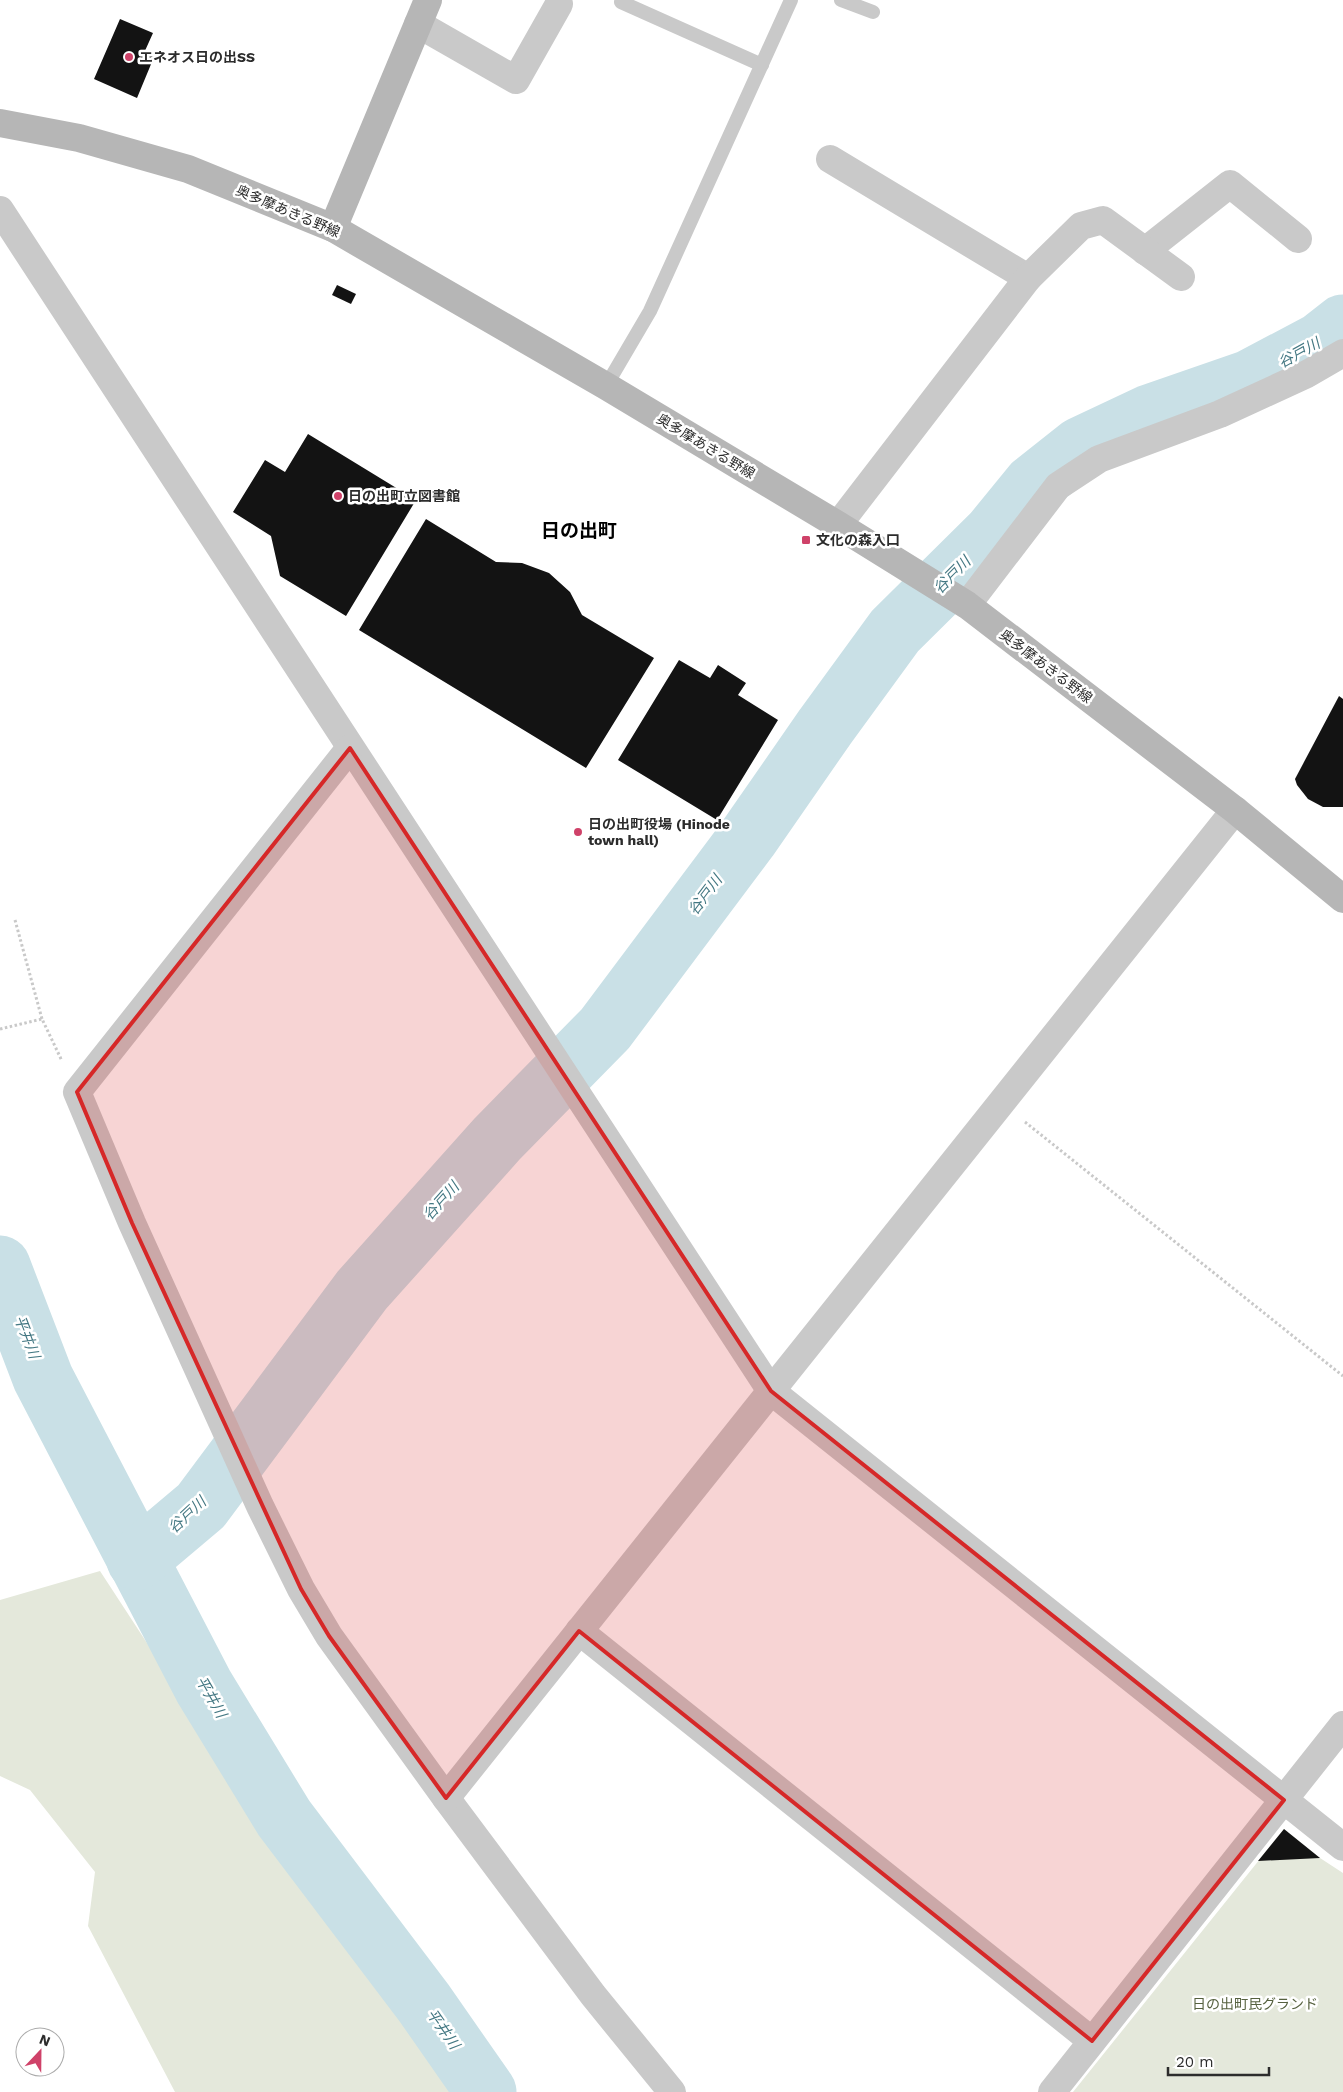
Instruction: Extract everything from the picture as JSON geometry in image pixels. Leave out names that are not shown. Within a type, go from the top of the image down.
[{"type":"main road","points":[[333,228],[423,12]]},
{"type":"main road","name":"奥多摩あきる野線","points":[[0,123],[79,138],[188,169],[333,228],[606,386],[838,525],[967,606],[1234,810],[1343,899]]},
{"type":"street","points":[[423,12],[516,80],[559,4]]},
{"type":"street","points":[[830,159],[1028,278]]},
{"type":"street","points":[[1145,251],[1230,184],[1298,239]]},
{"type":"street","points":[[0,210],[771,1391],[1343,1847]]},
{"type":"street","points":[[838,525],[1028,278],[1082,226],[1103,220],[1181,277]]},
{"type":"street","points":[[967,606],[1058,486],[1099,459],[1220,414],[1307,374],[1343,353]]},
{"type":"street","points":[[350,748],[77,1092],[148,1258],[260,1506],[301,1589],[329,1636],[446,1798],[593,1995],[672,2092]]},
{"type":"street","points":[[446,1798],[1234,810]]},
{"type":"street","points":[[579,1631],[1092,2042]]},
{"type":"street","points":[[1052,2092],[1343,1725]]},
{"type":"lane","points":[[606,386],[650,311],[791,0]]},
{"type":"lane","points":[[841,0],[873,12]]},
{"type":"lane","points":[[621,2],[762,66]]},
{"type":"path","points":[[15,920],[42,1019],[77,1092]]},
{"type":"path","points":[[0,1029],[42,1019]]},
{"type":"path","points":[[1001,1103],[1343,1376]]},
{"type":"highlighted area","points":[[350,748],[771,1391],[1284,1800],[1092,2041],[579,1631],[446,1798],[329,1636],[301,1589],[132,1223],[77,1092]]},
{"type":"green space","points":[[100,1571],[177,1689],[412,2019],[458,2092],[175,2092],[88,1926],[95,1872],[30,1790],[0,1776],[0,1600]]},
{"type":"green space","name":"日の出町民グランド","points":[[1284,1829],[1320,1858],[1343,1873],[1343,2092],[1073,2092]]},
{"type":"building","points":[[120,19],[153,33],[144,53],[154,57],[137,98],[94,79]]},
{"type":"building","points":[[337,285],[356,294],[351,304],[332,295]]},
{"type":"building","points":[[308,434],[416,500],[346,616],[280,576],[271,536],[233,512],[265,460],[285,472]]},
{"type":"building","points":[[426,519],[496,562],[522,563],[549,573],[570,592],[582,615],[654,658],[586,768],[359,630]]},
{"type":"building","points":[[679,660],[710,678],[718,665],[746,683],[738,695],[778,720],[717,820],[618,760]]},
{"type":"building","points":[[1339,696],[1343,699],[1343,807],[1323,807],[1308,799],[1297,785],[1295,779]]},
{"type":"building","points":[[1284,1829],[1320,1858],[1258,1861]]},
{"type":"waterway","name":"谷戸川","points":[[137,1560],[201,1506],[362,1290],[497,1139],[605,1029],[748,838],[895,631],[993,534],[1033,485],[1081,447],[1149,415],[1250,380],[1320,343],[1343,325]]},
{"type":"waterway","name":"平井川","points":[[0,1266],[43,1378],[204,1687],[284,1818],[424,2003],[486,2092]]},
{"type":"place","name":"エネオス日の出SS","points":[[129,57]]},
{"type":"place","name":"日の出町立図書館","points":[[338,496]]},
{"type":"place","name":"文化の森入口","points":[[806,540]]},
{"type":"place","name":"日の出町役場 (Hinode town hall)","points":[[578,832]]},
{"type":"district","name":"日の出町","points":[[579,530]]}]
